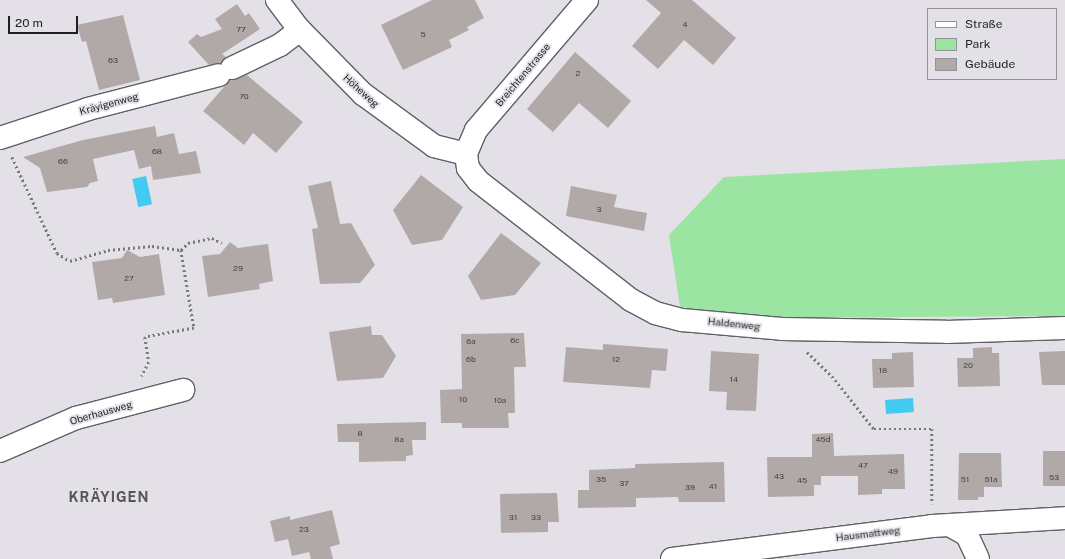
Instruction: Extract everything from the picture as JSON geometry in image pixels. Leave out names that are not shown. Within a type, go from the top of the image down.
[{"type":"street","name":"Höheweg","points":[[277,0],[300,30],[349,81],[385,112],[434,146],[466,154]]},
{"type":"street","name":"Breichtenstrasse","points":[[466,154],[476,130],[587,0]]},
{"type":"street","name":"Kräyigenweg","points":[[2,137],[88,109],[226,71],[280,45],[300,30]]},
{"type":"street","name":"Haldenweg","points":[[466,154],[468,168],[489,191],[630,300],[655,313],[682,320],[782,329],[946,332],[1065,328]]},
{"type":"street","name":"Oberhausweg","points":[[0,451],[76,418],[183,390]]},
{"type":"street","name":"Hausmattweg","points":[[672,559],[940,525],[1065,518]]},
{"type":"street","points":[[940,525],[967,535],[978,559]]},
{"type":"path","points":[[2,137],[57,253],[70,261],[108,250],[144,246],[181,250]]},
{"type":"path","points":[[181,250],[188,243],[212,238],[222,243]]},
{"type":"path","points":[[134,403],[136,391],[149,362],[145,337],[194,328],[181,250]]},
{"type":"path","points":[[782,329],[832,376],[874,429],[932,429],[940,525]]},
{"type":"green space","points":[[1065,159],[1065,316],[751,318],[680,307],[669,235],[724,177]]},
{"type":"water","points":[[146,176],[152,204],[138,207],[132,179]]},
{"type":"water","points":[[913,398],[914,412],[886,414],[885,400]]},
{"type":"building","points":[[432,0],[475,0],[484,18],[467,27],[469,30],[449,40],[452,47],[403,70],[381,25]]},
{"type":"building","points":[[646,0],[692,0],[736,38],[713,65],[684,40],[658,69],[632,46],[661,13]]},
{"type":"building","points":[[237,4],[245,16],[249,13],[260,29],[222,54],[226,57],[221,63],[209,65],[188,42],[197,34],[201,37],[222,29],[215,19]]},
{"type":"building","points":[[123,15],[140,80],[99,90],[86,41],[82,42],[77,25]]},
{"type":"building","points":[[575,52],[631,101],[608,128],[579,103],[553,132],[527,109]]},
{"type":"building","points":[[247,75],[303,122],[276,153],[253,133],[244,145],[203,111],[230,80]]},
{"type":"building","points":[[155,126],[157,137],[174,133],[179,154],[196,151],[201,173],[153,180],[151,166],[139,169],[134,150],[93,159],[98,181],[90,183],[87,187],[47,192],[40,168],[23,157],[83,140]]},
{"type":"building","points":[[421,175],[463,207],[442,240],[412,245],[393,210]]},
{"type":"building","points":[[331,181],[340,224],[351,223],[375,265],[360,283],[320,284],[312,229],[318,228],[308,186]]},
{"type":"building","points":[[571,186],[617,195],[614,207],[647,213],[644,231],[566,216]]},
{"type":"building","points":[[501,233],[541,263],[515,295],[481,300],[468,276]]},
{"type":"building","points":[[230,242],[238,248],[268,244],[273,281],[259,284],[260,289],[208,297],[202,256],[220,254]]},
{"type":"building","points":[[127,250],[140,257],[159,254],[165,295],[113,303],[112,298],[98,300],[92,262],[122,258]]},
{"type":"building","points":[[371,326],[372,335],[382,335],[396,356],[383,378],[337,381],[329,332]]},
{"type":"building","points":[[524,333],[526,367],[514,367],[515,413],[508,413],[509,428],[462,428],[462,423],[441,423],[440,390],[462,389],[461,334]]},
{"type":"building","points":[[603,344],[668,349],[666,371],[652,370],[650,388],[563,382],[566,347],[603,350]]},
{"type":"building","points":[[992,347],[992,353],[999,353],[1000,386],[958,387],[957,358],[973,358],[973,348]]},
{"type":"building","points":[[711,351],[759,354],[756,411],[726,410],[727,392],[709,391]]},
{"type":"building","points":[[1065,351],[1065,385],[1042,385],[1039,352]]},
{"type":"building","points":[[913,352],[914,387],[873,388],[872,359],[892,359],[892,353]]},
{"type":"building","points":[[426,422],[426,440],[412,440],[413,455],[406,456],[406,461],[359,462],[359,442],[338,442],[337,424]]},
{"type":"building","points":[[833,433],[834,456],[904,454],[905,489],[882,489],[882,494],[858,495],[858,476],[821,476],[821,485],[814,485],[814,496],[768,497],[767,457],[812,457],[812,434]]},
{"type":"building","points":[[1043,451],[1065,451],[1065,486],[1043,486]]},
{"type":"building","points":[[959,453],[1001,453],[1002,487],[984,487],[984,497],[978,497],[978,500],[958,500]]},
{"type":"building","points":[[724,462],[725,502],[679,502],[678,497],[636,498],[636,507],[578,508],[578,490],[589,490],[589,470],[635,468],[635,464]]},
{"type":"building","points":[[557,493],[559,522],[548,522],[548,532],[501,533],[500,494]]},
{"type":"building","points":[[332,510],[340,544],[330,547],[333,559],[311,559],[309,552],[292,556],[288,539],[275,542],[270,521],[290,516],[290,520]]},
{"type":"district","name":"KRÄYIGEN","points":[[109,497]]}]
